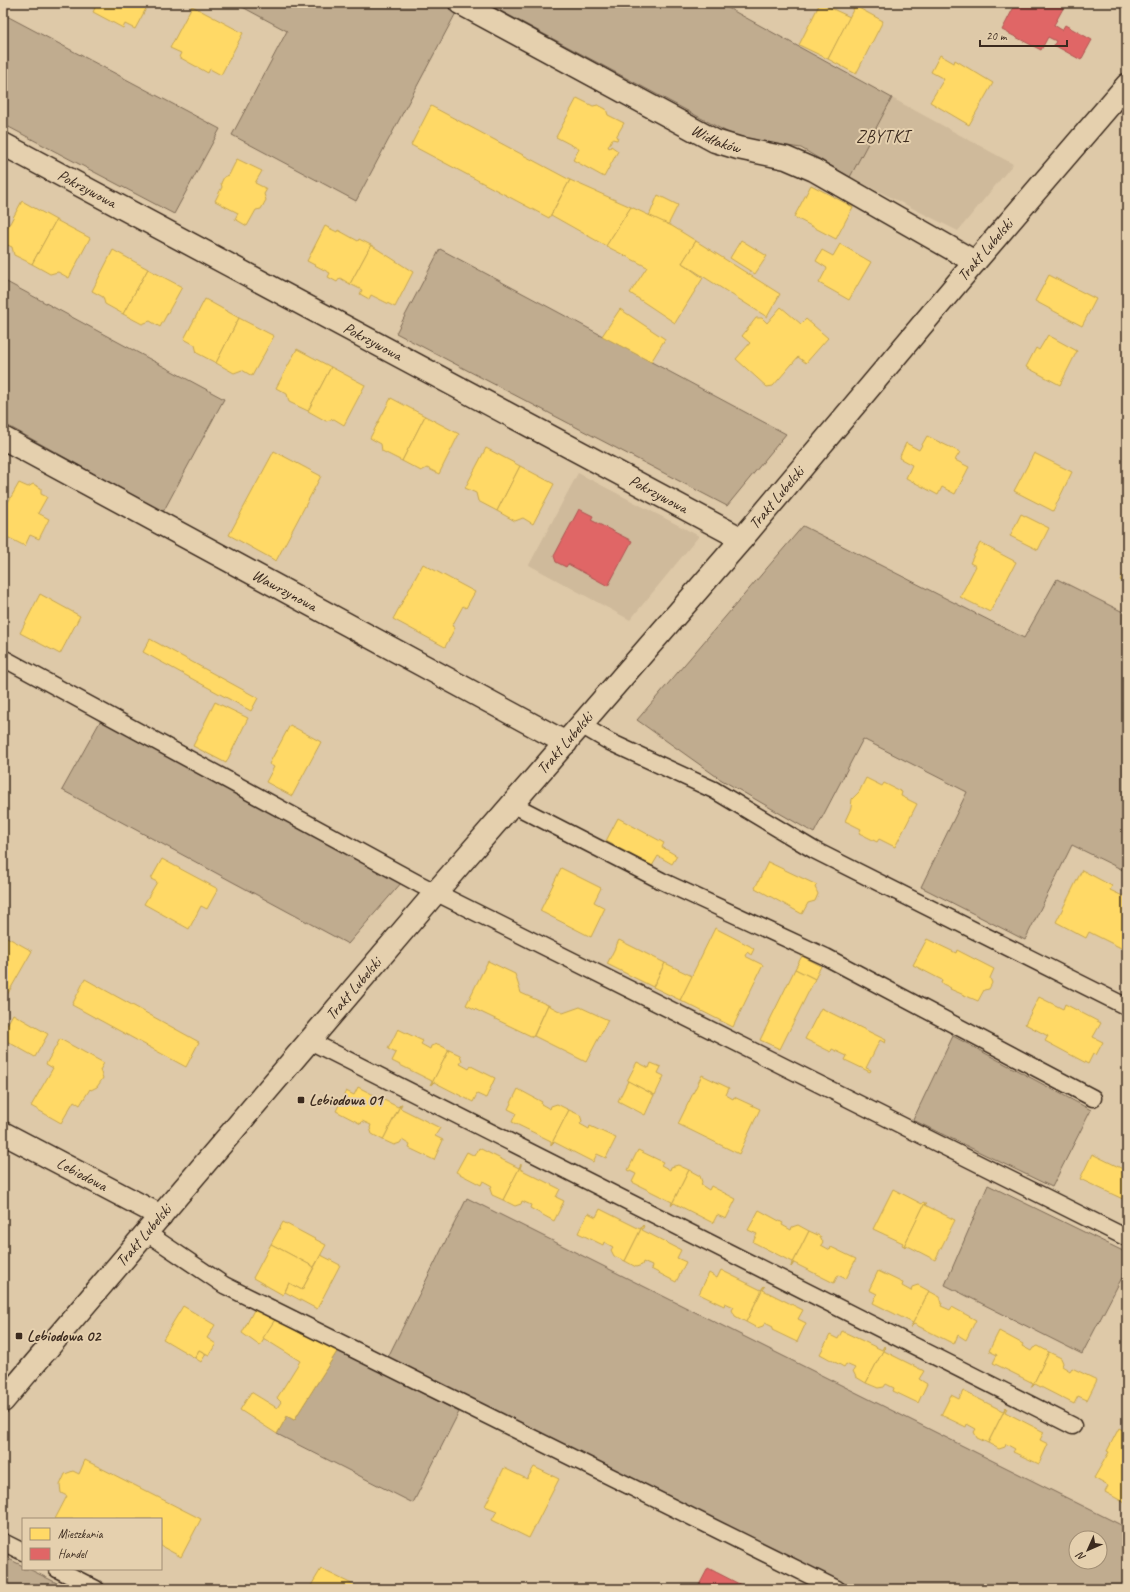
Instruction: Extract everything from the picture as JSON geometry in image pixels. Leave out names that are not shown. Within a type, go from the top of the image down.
[{"type":"street","name":"Widłaków","points":[[460,3],[716,141],[738,148],[786,158],[814,170],[975,262]]},
{"type":"street","name":"Trakt Lubelski","points":[[3,1401],[436,892],[742,539],[975,262],[1127,85]]},
{"type":"street","name":"Pokrzywowa","points":[[3,144],[742,539]]},
{"type":"street","name":"Wawrzynowa","points":[[3,438],[566,742]]},
{"type":"street","name":"Lebiodowa","points":[[3,1133],[161,1216]]},
{"type":"lane","points":[[3,658],[436,892],[1127,1238]]},
{"type":"lane","points":[[581,725],[610,742],[714,790],[814,850],[1127,1007]]},
{"type":"lane","points":[[512,804],[662,880],[826,956],[1093,1098]]},
{"type":"lane","points":[[310,1041],[1073,1426]]},
{"type":"lane","points":[[147,1233],[224,1285],[837,1589]]},
{"type":"lane","points":[[3,1542],[22,1552]]},
{"type":"lane","points":[[59,1570],[96,1589]]},
{"type":"shaded area","points":[[235,3],[446,3],[458,9],[356,201],[232,135],[287,31]]},
{"type":"shaded area","points":[[486,3],[719,3],[892,98],[850,177],[801,148],[740,139]]},
{"type":"shaded area","points":[[3,14],[220,129],[174,214],[3,124]]},
{"type":"shaded area","points":[[892,98],[1013,164],[958,231],[850,177]]},
{"type":"shaded area","points":[[440,249],[786,434],[727,506],[396,333]]},
{"type":"shaded area","points":[[3,280],[224,399],[163,512],[3,423]]},
{"type":"shaded area","points":[[578,473],[699,536],[630,620],[529,565]]},
{"type":"shaded area","points":[[803,526],[1024,638],[1057,579],[1127,614],[1127,872],[1072,845],[1025,940],[921,887],[967,792],[863,739],[814,833],[720,779],[637,720]]},
{"type":"shaded area","points":[[102,718],[402,882],[348,944],[62,790]]},
{"type":"shaded area","points":[[953,1036],[1091,1110],[1052,1187],[913,1120]]},
{"type":"shaded area","points":[[988,1185],[1127,1253],[1127,1268],[1082,1354],[945,1285]]},
{"type":"shaded area","points":[[467,1198],[1127,1528],[1127,1589],[852,1589],[387,1359]]},
{"type":"shaded area","points":[[338,1350],[459,1412],[413,1503],[277,1434],[287,1416],[294,1420]]},
{"type":"shaded area","points":[[3,1556],[22,1566],[22,1570],[31,1570],[69,1589],[3,1589]]},
{"type":"building: Mieszkania","points":[[85,3],[149,3],[135,29],[125,24],[123,28],[93,12],[95,8]]},
{"type":"building: Mieszkania","points":[[820,3],[850,17],[828,59],[799,45]]},
{"type":"building: Mieszkania","points":[[192,6],[243,33],[221,75],[210,69],[208,73],[179,57],[181,53],[170,48]]},
{"type":"building: Mieszkania","points":[[855,6],[883,21],[856,74],[828,59]]},
{"type":"building: Mieszkania","points":[[940,55],[954,63],[955,60],[993,83],[969,125],[930,102],[944,79],[931,72]]},
{"type":"building: Mieszkania","points":[[577,98],[593,106],[598,105],[606,109],[608,115],[624,123],[616,137],[618,138],[617,140],[612,139],[608,147],[610,148],[611,146],[618,151],[604,177],[573,160],[579,149],[556,137]]},
{"type":"building: Mieszkania","points":[[431,106],[570,180],[549,218],[411,145]]},
{"type":"building: Mieszkania","points":[[237,159],[262,171],[255,183],[267,189],[264,194],[266,200],[261,209],[256,210],[247,226],[235,219],[238,213],[215,201],[222,187],[221,183],[224,177],[229,175]]},
{"type":"building: Mieszkania","points":[[570,180],[631,207],[606,246],[551,215]]},
{"type":"building: Mieszkania","points":[[811,185],[853,207],[836,239],[794,217]]},
{"type":"building: Mieszkania","points":[[658,195],[678,205],[668,225],[649,216]]},
{"type":"building: Mieszkania","points":[[22,201],[56,220],[32,264],[14,255],[12,247],[3,243],[3,236]]},
{"type":"building: Mieszkania","points":[[631,207],[672,226],[696,241],[682,263],[703,278],[675,323],[630,293],[647,267],[606,246]]},
{"type":"building: Mieszkania","points":[[56,220],[90,238],[69,278],[58,272],[50,274],[32,264]]},
{"type":"building: Mieszkania","points":[[325,226],[337,232],[338,230],[358,241],[359,239],[371,245],[350,284],[340,278],[337,282],[328,277],[330,273],[307,261]]},
{"type":"building: Mieszkania","points":[[741,240],[767,256],[755,274],[730,258]]},
{"type":"building: Mieszkania","points":[[696,241],[780,294],[767,317],[682,263]]},
{"type":"building: Mieszkania","points":[[840,244],[871,262],[849,300],[819,283],[827,268],[816,261],[822,250],[833,256]]},
{"type":"building: Mieszkania","points":[[371,245],[413,272],[395,307],[371,295],[369,299],[360,294],[362,290],[350,284]]},
{"type":"building: Mieszkania","points":[[113,250],[148,269],[123,314],[105,304],[103,297],[92,291]]},
{"type":"building: Mieszkania","points":[[148,269],[182,287],[160,327],[150,321],[142,324],[123,314]]},
{"type":"building: Mieszkania","points":[[1049,275],[1096,299],[1082,326],[1035,301]]},
{"type":"building: Mieszkania","points":[[205,299],[239,318],[216,363],[197,353],[195,345],[184,339]]},
{"type":"building: Mieszkania","points":[[781,307],[801,324],[806,319],[828,338],[806,363],[798,357],[773,386],[767,387],[736,359],[750,343],[742,336],[756,318],[762,318],[767,323]]},
{"type":"building: Mieszkania","points":[[620,309],[665,339],[651,362],[602,336]]},
{"type":"building: Mieszkania","points":[[239,318],[274,336],[252,376],[242,370],[234,373],[216,363]]},
{"type":"building: Mieszkania","points":[[1048,335],[1077,351],[1060,385],[1026,367],[1036,348],[1039,350]]},
{"type":"building: Mieszkania","points":[[297,349],[331,367],[308,411],[289,402],[287,394],[276,388]]},
{"type":"building: Mieszkania","points":[[331,367],[365,385],[344,425],[334,419],[326,421],[308,411]]},
{"type":"building: Mieszkania","points":[[391,398],[425,416],[402,461],[382,451],[381,444],[370,438]]},
{"type":"building: Mieszkania","points":[[425,416],[459,434],[439,474],[427,468],[421,471],[402,461]]},
{"type":"building: Mieszkania","points":[[927,436],[960,452],[955,460],[969,467],[955,494],[942,487],[938,495],[906,478],[912,465],[899,458],[906,443],[919,450]]},
{"type":"building: Mieszkania","points":[[486,448],[520,466],[497,511],[478,501],[476,493],[465,488]]},
{"type":"building: Mieszkania","points":[[274,451],[321,476],[276,561],[229,535]]},
{"type":"building: Mieszkania","points":[[1034,453],[1072,472],[1053,511],[1014,491]]},
{"type":"building: Mieszkania","points":[[520,466],[554,484],[533,524],[523,518],[515,521],[497,511]]},
{"type":"building: Mieszkania","points":[[19,483],[28,487],[33,484],[41,488],[41,494],[47,497],[38,513],[49,519],[39,539],[30,535],[25,546],[3,535],[3,511]]},
{"type":"building: Mieszkania","points":[[1021,514],[1049,528],[1038,550],[1010,536]]},
{"type":"building: Mieszkania","points":[[980,543],[1016,562],[990,612],[960,597],[976,566],[970,563]]},
{"type":"building: Mieszkania","points":[[423,564],[475,592],[466,608],[463,606],[452,626],[455,628],[445,647],[393,619]]},
{"type":"building: Mieszkania","points":[[1127,568],[1127,584],[1120,580]]},
{"type":"building: Mieszkania","points":[[40,594],[80,616],[60,654],[20,633]]},
{"type":"building: Mieszkania","points":[[150,639],[258,698],[251,711],[143,652]]},
{"type":"building: Mieszkania","points":[[215,702],[248,718],[226,763],[193,746]]},
{"type":"building: Mieszkania","points":[[290,725],[321,742],[292,796],[266,782],[274,767],[269,764]]},
{"type":"building: Mieszkania","points":[[866,778],[882,786],[884,783],[902,792],[901,796],[917,804],[895,847],[879,839],[877,842],[859,833],[861,829],[845,821],[851,808],[852,799],[859,792]]},
{"type":"building: Mieszkania","points":[[618,818],[664,843],[662,847],[677,856],[672,864],[658,856],[652,866],[606,841]]},
{"type":"building: Mieszkania","points":[[162,859],[218,889],[207,909],[201,906],[189,929],[144,904],[157,882],[151,879]]},
{"type":"building: Mieszkania","points":[[768,862],[817,885],[815,887],[818,894],[815,901],[808,903],[802,914],[755,888]]},
{"type":"building: Mieszkania","points":[[561,868],[601,888],[594,902],[605,908],[591,937],[540,911]]},
{"type":"building: Mieszkania","points":[[1082,870],[1112,886],[1110,890],[1127,898],[1127,951],[1089,932],[1086,938],[1056,922]]},
{"type":"building: Mieszkania","points":[[715,928],[754,949],[751,955],[747,952],[745,956],[763,965],[733,1027],[680,1000]]},
{"type":"building: Mieszkania","points":[[3,935],[32,951],[3,1002]]},
{"type":"building: Mieszkania","points":[[927,939],[956,953],[957,950],[994,969],[990,978],[992,983],[989,989],[984,990],[978,1001],[950,989],[951,988],[941,983],[942,980],[913,965]]},
{"type":"building: Mieszkania","points":[[619,940],[665,963],[653,987],[607,964]]},
{"type":"building: Mieszkania","points":[[802,956],[821,966],[815,979],[795,969]]},
{"type":"building: Mieszkania","points":[[488,961],[515,974],[521,993],[548,1005],[533,1037],[466,1005]]},
{"type":"building: Mieszkania","points":[[665,963],[692,976],[680,1000],[653,987]]},
{"type":"building: Mieszkania","points":[[795,969],[815,979],[780,1049],[760,1040]]},
{"type":"building: Mieszkania","points":[[85,979],[199,1042],[186,1067],[72,1005]]},
{"type":"building: Mieszkania","points":[[1039,997],[1063,1009],[1065,1004],[1101,1023],[1093,1037],[1103,1042],[1096,1055],[1093,1054],[1088,1064],[1045,1041],[1048,1036],[1025,1024]]},
{"type":"building: Mieszkania","points":[[548,1005],[563,1013],[580,1007],[608,1020],[586,1062],[534,1036]]},
{"type":"building: Mieszkania","points":[[821,1008],[886,1040],[885,1043],[880,1040],[866,1068],[871,1070],[870,1072],[845,1060],[847,1056],[832,1049],[831,1052],[805,1039]]},
{"type":"building: Mieszkania","points":[[13,1014],[48,1034],[35,1057],[3,1039],[3,1032]]},
{"type":"building: Mieszkania","points":[[398,1029],[423,1041],[421,1044],[430,1049],[431,1046],[438,1044],[449,1050],[431,1085],[432,1081],[392,1061],[396,1053],[388,1049]]},
{"type":"building: Mieszkania","points":[[60,1039],[104,1063],[100,1070],[103,1078],[97,1087],[91,1090],[90,1089],[80,1105],[74,1101],[61,1123],[31,1106],[53,1068],[46,1064]]},
{"type":"building: Mieszkania","points":[[449,1050],[460,1055],[462,1061],[460,1064],[469,1069],[471,1066],[495,1078],[486,1098],[477,1094],[473,1102],[434,1082],[431,1085]]},
{"type":"building: Mieszkania","points":[[637,1062],[649,1068],[651,1063],[661,1067],[658,1073],[664,1076],[655,1095],[627,1081]]},
{"type":"building: Mieszkania","points":[[702,1075],[729,1088],[726,1095],[760,1109],[739,1154],[678,1124]]},
{"type":"building: Mieszkania","points":[[628,1081],[654,1095],[645,1115],[618,1101]]},
{"type":"building: Mieszkania","points":[[358,1087],[398,1107],[401,1104],[383,1140],[372,1134],[370,1128],[371,1125],[362,1121],[361,1124],[336,1111],[346,1091],[354,1095]]},
{"type":"building: Mieszkania","points":[[518,1089],[542,1102],[541,1104],[550,1109],[551,1106],[557,1104],[569,1110],[551,1145],[551,1141],[512,1122],[516,1113],[508,1109]]},
{"type":"building: Mieszkania","points":[[401,1104],[400,1108],[440,1128],[435,1136],[443,1140],[434,1160],[409,1148],[410,1145],[402,1140],[400,1143],[394,1145],[383,1140]]},
{"type":"building: Mieszkania","points":[[569,1110],[580,1115],[582,1121],[580,1124],[589,1129],[590,1126],[616,1138],[606,1158],[597,1154],[593,1162],[554,1142],[551,1145]]},
{"type":"building: Mieszkania","points":[[479,1148],[519,1168],[521,1164],[521,1165],[503,1200],[492,1195],[490,1189],[492,1186],[483,1181],[481,1185],[456,1172],[467,1152],[475,1156]]},
{"type":"building: Mieszkania","points":[[638,1150],[663,1162],[661,1165],[670,1170],[671,1167],[678,1165],[689,1170],[671,1206],[672,1202],[632,1182],[636,1174],[628,1170]]},
{"type":"building: Mieszkania","points":[[1092,1154],[1127,1171],[1127,1201],[1080,1179]]},
{"type":"building: Mieszkania","points":[[521,1165],[520,1169],[560,1189],[556,1197],[564,1201],[554,1221],[530,1208],[531,1205],[522,1201],[521,1204],[515,1206],[503,1200]]},
{"type":"building: Mieszkania","points":[[689,1170],[700,1176],[702,1182],[701,1185],[709,1190],[711,1186],[736,1199],[726,1219],[717,1215],[713,1223],[674,1203],[671,1206]]},
{"type":"building: Mieszkania","points":[[893,1189],[922,1204],[923,1202],[925,1203],[904,1246],[902,1245],[903,1243],[873,1229]]},
{"type":"building: Mieszkania","points":[[925,1203],[927,1203],[925,1205],[955,1220],[935,1260],[906,1245],[905,1247],[904,1246]]},
{"type":"building: Mieszkania","points":[[600,1209],[640,1229],[643,1225],[625,1261],[614,1256],[611,1250],[613,1247],[604,1242],[603,1245],[578,1233],[588,1213],[596,1217]]},
{"type":"building: Mieszkania","points":[[759,1210],[783,1223],[782,1225],[791,1230],[792,1227],[798,1225],[809,1231],[791,1267],[792,1262],[753,1242],[757,1234],[748,1230]]},
{"type":"building: Mieszkania","points":[[283,1222],[326,1245],[314,1267],[271,1244]]},
{"type":"building: Mieszkania","points":[[643,1225],[642,1230],[681,1250],[677,1258],[686,1262],[676,1282],[651,1269],[652,1266],[643,1262],[642,1265],[636,1267],[625,1261]]},
{"type":"building: Mieszkania","points":[[809,1231],[820,1236],[823,1242],[821,1245],[830,1250],[831,1247],[856,1259],[846,1279],[838,1275],[834,1283],[794,1263],[791,1267]]},
{"type":"building: Mieszkania","points":[[271,1244],[314,1267],[302,1290],[289,1283],[283,1295],[253,1278]]},
{"type":"building: Mieszkania","points":[[321,1255],[340,1265],[317,1309],[285,1292],[289,1283],[302,1290]]},
{"type":"building: Mieszkania","points":[[721,1270],[761,1290],[764,1286],[746,1322],[735,1316],[732,1310],[734,1307],[725,1303],[724,1306],[699,1294],[709,1273],[717,1278]]},
{"type":"building: Mieszkania","points":[[878,1271],[903,1283],[902,1286],[911,1291],[912,1287],[918,1285],[929,1291],[913,1323],[873,1303],[877,1294],[869,1290]]},
{"type":"building: Mieszkania","points":[[764,1286],[765,1287],[763,1290],[803,1310],[798,1319],[806,1323],[797,1342],[772,1330],[773,1327],[765,1323],[763,1326],[757,1328],[746,1322]]},
{"type":"building: Mieszkania","points":[[929,1291],[940,1297],[942,1303],[941,1306],[950,1310],[952,1307],[976,1320],[966,1340],[958,1335],[954,1344],[914,1324],[911,1327]]},
{"type":"building: Mieszkania","points":[[183,1306],[215,1325],[207,1338],[216,1344],[209,1355],[199,1350],[195,1358],[163,1339]]},
{"type":"building: Mieszkania","points":[[255,1308],[276,1318],[260,1346],[242,1333]]},
{"type":"building: Mieszkania","points":[[276,1318],[303,1335],[304,1332],[338,1350],[294,1420],[287,1416],[277,1434],[240,1410],[251,1392],[277,1408],[281,1402],[277,1398],[300,1361],[263,1338]]},
{"type":"building: Mieszkania","points":[[842,1331],[882,1350],[884,1346],[885,1347],[866,1383],[856,1377],[853,1371],[855,1368],[846,1364],[844,1367],[820,1354],[830,1335],[838,1339]]},
{"type":"building: Mieszkania","points":[[999,1331],[1023,1344],[1022,1346],[1031,1351],[1033,1348],[1038,1346],[1049,1352],[1032,1387],[1033,1383],[993,1363],[997,1355],[989,1351]]},
{"type":"building: Mieszkania","points":[[885,1347],[884,1351],[924,1371],[919,1379],[927,1384],[918,1403],[893,1391],[894,1388],[886,1384],[884,1387],[878,1388],[866,1383]]},
{"type":"building: Mieszkania","points":[[199,1350],[206,1354],[201,1362],[195,1358]]},
{"type":"building: Mieszkania","points":[[1049,1352],[1061,1358],[1063,1363],[1062,1366],[1070,1371],[1072,1368],[1097,1380],[1087,1400],[1078,1396],[1074,1404],[1035,1384],[1032,1387]]},
{"type":"building: Mieszkania","points":[[963,1391],[1003,1411],[1006,1407],[988,1443],[977,1438],[974,1432],[976,1429],[967,1424],[966,1427],[941,1415],[951,1395],[959,1399]]},
{"type":"building: Mieszkania","points":[[1006,1407],[1005,1412],[1044,1432],[1040,1440],[1048,1444],[1039,1464],[1013,1452],[1015,1449],[1006,1444],[1005,1447],[999,1449],[988,1443]]},
{"type":"building: Mieszkania","points":[[1119,1428],[1127,1432],[1127,1504],[1105,1492],[1108,1486],[1094,1478],[1109,1452],[1107,1451]]},
{"type":"building: Mieszkania","points":[[85,1460],[201,1519],[181,1557],[162,1547],[162,1518],[56,1518],[67,1496],[61,1493],[60,1485],[65,1474],[73,1471],[79,1474]]},
{"type":"building: Mieszkania","points":[[534,1467],[559,1479],[529,1538],[492,1520],[497,1511],[485,1506],[504,1468],[527,1479]]},
{"type":"building: Mieszkania","points":[[321,1569],[356,1586],[354,1589],[309,1589]]},
{"type":"building: Handel","points":[[1016,3],[1066,3],[1054,25],[1062,30],[1065,25],[1092,40],[1081,60],[1054,45],[1056,41],[1048,37],[1041,50],[1002,30]]},
{"type":"building: Handel","points":[[579,509],[593,516],[591,520],[632,541],[608,586],[568,564],[566,567],[556,562],[554,556]]},
{"type":"building: Handel","points":[[708,1568],[749,1589],[697,1589]]},
{"type":"place","name":"Lebiodowa 01","points":[[301,1100]]},
{"type":"place","name":"Lebiodowa 02","points":[[19,1336]]},
{"type":"district","name":"ZBYTKI","points":[[883,136]]}]
